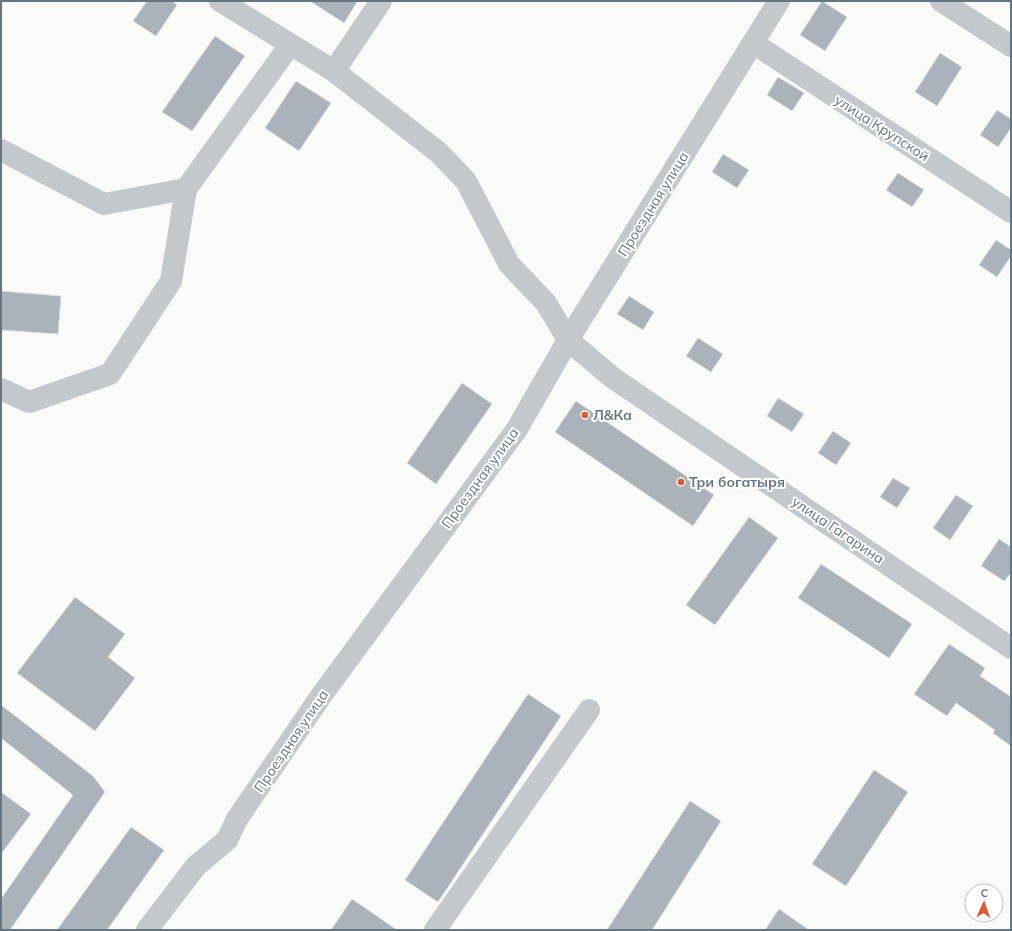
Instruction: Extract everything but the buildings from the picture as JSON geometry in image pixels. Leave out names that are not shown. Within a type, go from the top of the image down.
[{"type":"street","name":"улица Гагарина","points":[[220,1],[334,71],[438,152],[466,181],[509,264],[546,303],[568,340],[613,378],[1011,648]]},
{"type":"street","points":[[334,71],[381,1]]},
{"type":"street","name":"Проездная улица","points":[[147,930],[196,866],[227,840],[237,819],[320,696],[517,429],[568,340],[779,1]]},
{"type":"street","points":[[941,1],[1011,46]]},
{"type":"street","name":"улица Крупской","points":[[753,43],[1011,212]]},
{"type":"street","points":[[1,390],[29,402],[110,374],[170,281],[186,189],[290,45]]},
{"type":"street","points":[[1,150],[104,204],[186,189]]},
{"type":"street","points":[[435,930],[589,710]]},
{"type":"place","name":"Л&Ка","points":[[585,415]]},
{"type":"place","name":"Три богатыря","points":[[681,482]]}]
